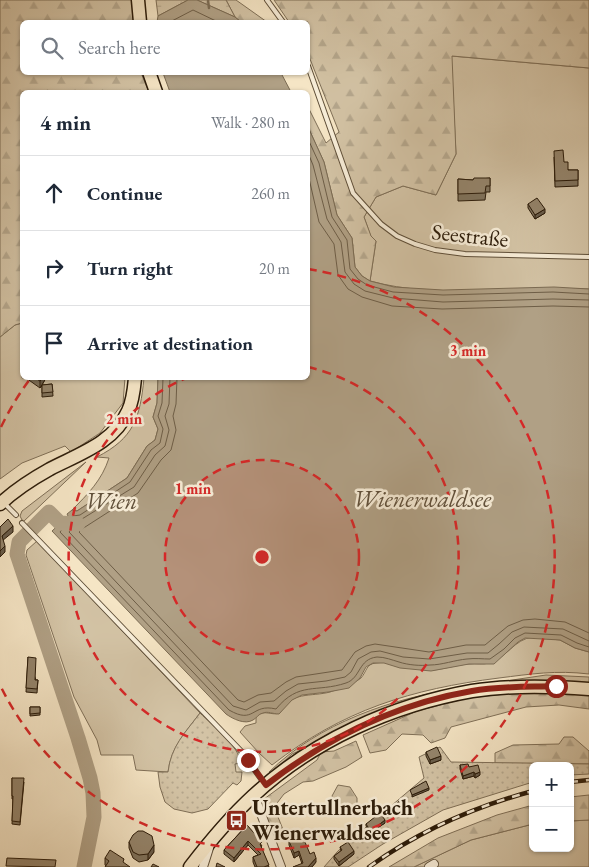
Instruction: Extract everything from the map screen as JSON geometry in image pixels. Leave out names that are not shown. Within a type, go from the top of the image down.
[{"type":"main road","points":[[138,0],[140,20]]},
{"type":"main road","points":[[150,75],[155,90]]},
{"type":"main road","points":[[1,503],[33,479],[96,446],[113,433],[129,410],[135,380]]},
{"type":"main road","points":[[190,867],[212,838],[266,785],[312,752],[382,716],[426,701],[473,691],[556,686],[589,690]]},
{"type":"street","points":[[254,795],[281,867]]},
{"type":"street","points":[[203,867],[212,838]]},
{"type":"lane","points":[[267,0],[282,20]]},
{"type":"lane","name":"Seestraße","points":[[310,72],[353,193],[380,224],[398,236],[435,250],[465,254],[589,257]]},
{"type":"lane","points":[[1,503],[16,515]]},
{"type":"lane","points":[[22,523],[241,751],[266,785]]},
{"type":"green space","points":[[0,0],[133,0],[134,20],[20,20],[20,75],[142,75],[148,90],[20,90],[20,324],[15,325],[0,337]]},
{"type":"green space","points":[[156,0],[188,0],[158,16]]},
{"type":"green space","points":[[197,0],[226,0],[235,17]]},
{"type":"green space","points":[[226,0],[236,0],[264,20],[239,20]]},
{"type":"green space","points":[[274,0],[589,0],[589,68],[452,56],[456,154],[436,195],[403,186],[376,197],[364,217],[371,236],[376,241],[370,281],[362,276],[355,267],[352,238],[337,215],[324,162],[310,131],[310,111],[326,143],[339,132],[310,59],[310,20],[288,20]]},
{"type":"green space","points":[[451,56],[589,68],[589,289],[451,291],[397,287],[370,281],[376,241],[371,237],[364,217],[376,197],[403,186],[436,195],[456,154]]},
{"type":"green space","points":[[20,324],[20,380],[125,380],[123,403],[100,433],[71,452],[65,446],[22,463],[0,479],[0,337],[15,325]]},
{"type":"green space","points":[[144,380],[158,380],[157,403],[153,417],[158,429],[155,440],[147,446],[127,478],[77,511],[72,510],[98,480],[109,458],[97,457],[119,442],[133,425]]},
{"type":"green space","points":[[86,462],[23,522],[20,516],[22,511]]},
{"type":"green space","points":[[37,541],[200,713],[175,748],[168,772],[136,770],[133,755],[101,755],[97,740],[74,697],[26,555],[27,550]]},
{"type":"green space","points":[[526,638],[560,640],[575,648],[589,652],[589,674],[554,672],[522,675],[436,688],[407,696],[352,716],[325,730],[272,765],[240,732],[245,726],[256,723],[256,716],[259,714],[280,713],[289,701],[295,698],[330,692],[355,682],[361,678],[368,666],[373,664],[382,662],[433,670],[465,664],[487,664],[501,657]]},
{"type":"green space","points":[[546,675],[589,677],[589,684],[472,686]]},
{"type":"green space","points":[[461,688],[317,743],[292,754],[271,774],[269,772],[289,755],[310,740],[358,715],[409,698]]},
{"type":"green space","points":[[553,692],[589,694],[589,709],[559,705],[526,707],[451,727],[445,738],[431,743],[423,735],[402,734],[386,750],[370,753],[363,735],[417,711],[467,698],[515,693]]},
{"type":"green space","points":[[200,713],[224,736],[235,750],[241,763],[235,764],[236,772],[242,772],[241,781],[237,785],[233,783],[208,809],[192,813],[174,809],[165,802],[158,772],[168,772],[175,747]]},
{"type":"green space","points":[[564,737],[573,737],[589,751],[589,764],[574,764],[574,762],[495,763],[495,753],[513,745],[559,744]]},
{"type":"green space","points":[[356,741],[362,757],[346,767],[313,781],[303,782],[284,794],[274,807],[286,837],[274,843],[260,802],[317,760],[321,752],[334,751]]},
{"type":"green space","points":[[440,747],[451,762],[529,763],[529,783],[443,810],[383,844],[348,867],[324,867],[338,851],[424,778],[419,757]]},
{"type":"green space","points":[[574,764],[589,764],[589,774],[574,775]]},
{"type":"green space","points":[[338,785],[350,787],[357,798],[357,809],[348,814],[335,812],[332,796]]},
{"type":"green space","points":[[589,795],[589,820],[574,821],[574,797]]},
{"type":"green space","points":[[529,806],[529,825],[471,840],[414,867],[389,867],[438,838],[497,815]]},
{"type":"green space","points":[[589,820],[589,867],[414,867],[471,840],[529,825],[529,852],[574,852],[574,821]]},
{"type":"water","points":[[188,0],[197,0],[239,20],[157,20],[158,16]]},
{"type":"water","points":[[164,75],[282,75],[290,90],[169,90]]},
{"type":"water","name":"Wienerwaldsee","points":[[310,131],[324,162],[337,215],[352,238],[355,267],[362,276],[370,281],[394,287],[443,290],[554,287],[589,289],[589,652],[575,648],[560,640],[525,638],[494,664],[469,664],[431,671],[400,668],[384,663],[373,663],[366,667],[360,678],[349,688],[302,695],[292,700],[279,714],[265,712],[250,721],[243,722],[226,714],[52,531],[72,510],[77,511],[127,478],[147,446],[155,440],[158,429],[153,417],[157,403],[158,380],[310,380]]},
{"type":"building","points":[[563,150],[564,162],[568,162],[568,170],[578,170],[578,180],[555,181],[554,151]]},
{"type":"building","points":[[474,178],[490,178],[490,186],[486,186],[485,193],[458,194],[458,179],[473,180]]},
{"type":"building","points":[[537,198],[545,209],[535,215],[528,204]]},
{"type":"building","points":[[52,384],[53,392],[42,393],[42,385]]},
{"type":"building","points":[[8,519],[13,526],[2,536],[5,546],[0,551],[0,527]]},
{"type":"building","points":[[28,657],[36,658],[35,680],[38,680],[37,689],[26,688]]},
{"type":"building","points":[[30,707],[40,707],[40,713],[30,714]]},
{"type":"building","points":[[437,747],[441,756],[430,760],[426,752]]},
{"type":"building","points":[[468,764],[469,767],[478,765],[480,772],[463,776],[460,765]]},
{"type":"building","points":[[12,778],[24,778],[20,822],[12,821]]},
{"type":"building","points":[[426,781],[429,788],[412,795],[410,790]]},
{"type":"building","points":[[402,799],[408,806],[402,810],[397,803]]},
{"type":"building","points":[[380,813],[385,820],[372,833],[366,824]]},
{"type":"building","points":[[247,825],[262,842],[260,844],[269,865],[257,867],[253,857],[261,854],[248,841],[234,858],[224,850]]},
{"type":"building","points":[[138,831],[143,831],[152,836],[154,845],[148,854],[139,855],[133,852],[129,842]]},
{"type":"building","points":[[302,835],[310,854],[314,852],[316,858],[308,867],[293,867],[303,863],[299,851],[294,853],[289,841]]},
{"type":"building","points":[[348,842],[354,851],[339,862],[334,856],[342,850],[340,847]]},
{"type":"building","points":[[110,850],[124,859],[123,862],[130,867],[105,867],[109,861],[105,858]]},
{"type":"building","points":[[7,858],[56,860],[55,867],[6,866]]},
{"type":"building","points":[[217,863],[225,867],[216,867]]},
{"type":"waterway","points":[[208,0],[209,8]]},
{"type":"waterway","name":"Wien","points":[[78,524],[60,523],[49,512],[19,542],[17,554],[90,778],[94,817],[84,867]]},
{"type":"railway","points":[[574,782],[589,780]]},
{"type":"railway","points":[[369,867],[427,831],[468,813],[529,792]]},
{"type":"place","name":"Untertullnerbach Wienerwaldsee","points":[[236,820]]},
{"type":"route","points":[[248,760],[266,785],[312,752],[382,716],[426,701],[473,691],[556,686]]}]
